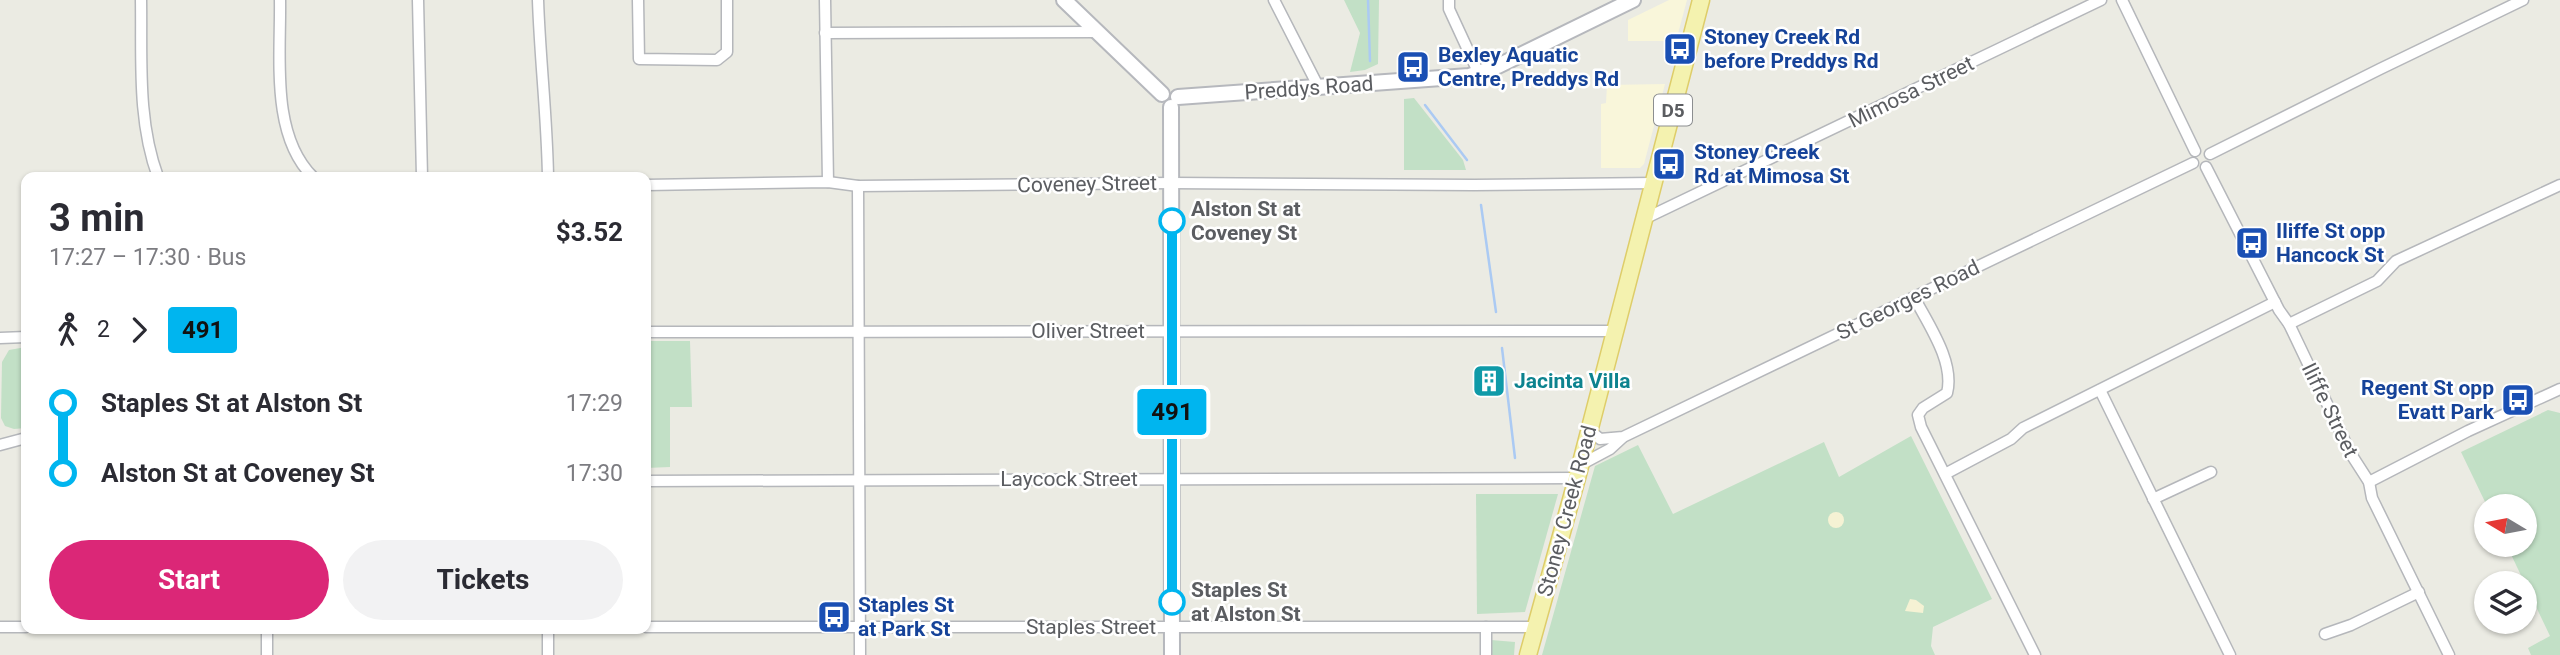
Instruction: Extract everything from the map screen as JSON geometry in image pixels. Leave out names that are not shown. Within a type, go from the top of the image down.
[{"type":"main road","points":[[1064,0],[1096,32]]},
{"type":"main road","name":"Preddys Road","points":[[1096,32],[1163,94],[1171,90],[1175,102],[1452,79],[1479,74],[1633,0]]},
{"type":"main road","name":"Stoney Creek Road","points":[[1528,655],[1579,472],[1701,0]]},
{"type":"main road","points":[[1172,655],[1171,183],[1175,102]]},
{"type":"street","points":[[141,0],[143,112],[157,172]]},
{"type":"street","points":[[280,0],[282,108],[291,143],[299,160],[309,172]]},
{"type":"street","points":[[418,0],[422,172]]},
{"type":"street","points":[[538,0],[539,47],[547,114],[548,172]]},
{"type":"street","points":[[638,0],[639,59],[704,60],[718,60],[727,52],[727,0]]},
{"type":"street","points":[[824,0],[828,182]]},
{"type":"street","points":[[1274,0],[1319,88]]},
{"type":"street","points":[[1449,0],[1449,9],[1479,74]]},
{"type":"street","points":[[2122,0],[2195,151]]},
{"type":"street","points":[[2210,154],[2523,0]]},
{"type":"street","name":"Mimosa Street","points":[[1644,219],[2098,1]]},
{"type":"street","points":[[825,33],[1096,32]]},
{"type":"street","points":[[2203,149],[2210,154],[2210,163],[2206,167],[2200,168],[2193,163],[2192,156],[2195,151],[2203,149]]},
{"type":"street","name":"St Georges Road","points":[[1579,472],[1623,437],[2193,163]]},
{"type":"street","name":"Iliffe Street","points":[[2206,167],[2289,324],[2351,454],[2369,482],[2370,494],[2449,655]]},
{"type":"street","name":"Coveney Street","points":[[651,184],[828,182],[858,186],[1654,183]]},
{"type":"street","points":[[2289,324],[2377,281],[2396,261],[2560,185]]},
{"type":"street","points":[[858,186],[860,655]]},
{"type":"street","points":[[1914,297],[1944,357],[1950,382],[1947,393],[1923,408],[1918,415],[1921,428],[2035,655]]},
{"type":"street","points":[[1945,474],[2011,439],[2023,428],[2275,302]]},
{"type":"street","name":"Oliver Street","points":[[651,332],[1615,331]]},
{"type":"street","points":[[0,338],[21,337]]},
{"type":"street","points":[[2369,482],[2560,389]]},
{"type":"street","points":[[2100,390],[2230,655]]},
{"type":"street","points":[[1591,423],[1593,433],[1600,439],[1623,437]]},
{"type":"street","points":[[0,445],[21,439]]},
{"type":"street","name":"Laycock Street","points":[[651,481],[1172,479],[1579,472]]},
{"type":"street","points":[[2154,499],[2211,472]]},
{"type":"street","points":[[2325,634],[2351,625],[2419,592]]},
{"type":"street","points":[[0,627],[21,627]]},
{"type":"street","name":"Staples Street","points":[[651,627],[1535,627]]},
{"type":"street","points":[[1486,627],[1486,655]]},
{"type":"street","points":[[267,634],[267,655]]},
{"type":"street","points":[[548,634],[548,655]]},
{"type":"shaded area","points":[[1669,0],[1687,0],[1676,41],[1628,41],[1628,20]]},
{"type":"shaded area","points":[[1665,84],[1644,164],[1640,168],[1601,168],[1601,104],[1606,103],[1607,85]]},
{"type":"green space","points":[[1344,0],[1379,0],[1378,64],[1365,70],[1350,72],[1360,33]]},
{"type":"green space","points":[[1414,98],[1463,160],[1466,170],[1404,170],[1404,99]]},
{"type":"green space","points":[[651,341],[690,341],[692,407],[670,407],[670,467],[651,468]]},
{"type":"green space","points":[[21,348],[21,428],[5,426],[1,418],[2,362],[9,350]]},
{"type":"green space","points":[[2548,410],[2560,413],[2560,655],[2531,655],[2528,648],[2550,636],[2537,609],[2537,571],[2519,571],[2512,557],[2538,556],[2538,494],[2481,494],[2461,452]]},
{"type":"green space","points":[[1911,436],[1992,599],[1933,627],[1931,646],[1935,655],[1542,655],[1595,466],[1638,445],[1673,514],[1824,442],[1839,477]]},
{"type":"green space","points":[[1476,494],[1558,494],[1525,612],[1477,614]]},
{"type":"green space","points":[[1491,640],[1515,642],[1514,655],[1492,655]]},
{"type":"sand","points":[[1836,512],[1844,520],[1836,528],[1828,520]]},
{"type":"sand","points":[[1910,599],[1924,606],[1923,613],[1905,611]]},
{"type":"waterway","points":[[1368,0],[1370,61]]},
{"type":"waterway","points":[[1425,105],[1467,160]]},
{"type":"waterway","points":[[1481,205],[1496,312]]},
{"type":"waterway","points":[[1502,348],[1515,458]]},
{"type":"bus line","name":"491","points":[[1172,221],[1172,602]]},
{"type":"place","name":"Stoney Creek Rd before Preddys Rd","points":[[1680,49]]},
{"type":"place","name":"Bexley Aquatic Centre, Preddys Rd","points":[[1413,67]]},
{"type":"place","name":"Stoney Creek Rd at Mimosa St","points":[[1669,164]]},
{"type":"place","name":"Alston St at Coveney St","points":[[1172,221]]},
{"type":"place","name":"Iliffe St opp Hancock St","points":[[2252,243]]},
{"type":"place","name":"Jacinta Villa","points":[[1489,381]]},
{"type":"place","name":"Regent St opp Evatt Park","points":[[2518,400]]},
{"type":"place","name":"Staples St at Alston St","points":[[1172,602]]},
{"type":"place","name":"Staples St at Park St","points":[[834,617]]}]
